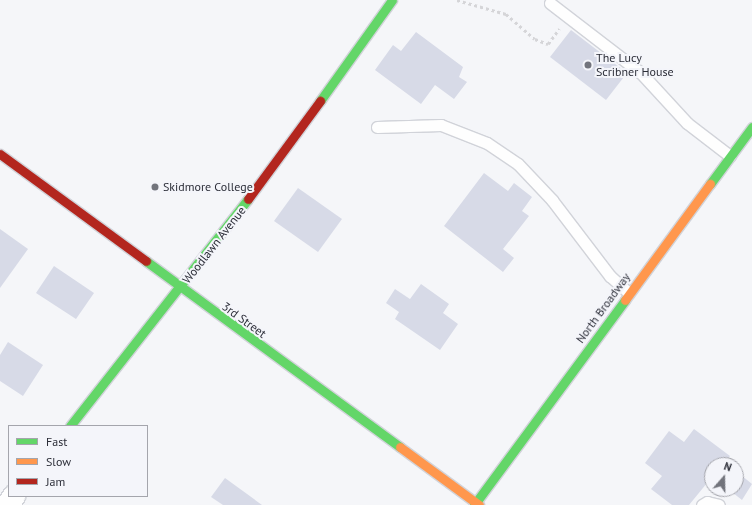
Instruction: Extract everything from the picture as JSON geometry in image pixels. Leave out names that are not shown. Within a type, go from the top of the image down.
[{"type":"street","name":"Woodlawn Avenue","points":[[71,425],[275,166],[392,0]]},
{"type":"street","name":"North Broadway","points":[[476,504],[629,292],[752,127]]},
{"type":"street","name":"3rd Street","points":[[0,154],[180,288],[476,504]]},
{"type":"lane","points":[[550,3],[641,73],[688,124],[730,156]]},
{"type":"lane","points":[[377,127],[441,125],[487,143],[523,169],[552,200],[610,276],[629,292]]},
{"type":"lane","points":[[702,505],[706,502],[719,505]]},
{"type":"path","points":[[458,0],[506,14],[536,39],[548,44],[568,17]]},
{"type":"building","name":"The Lucy Scribner House","points":[[571,30],[627,73],[606,100],[550,57]]},
{"type":"building","points":[[416,32],[463,67],[459,77],[467,82],[454,99],[435,85],[421,104],[375,70],[393,45],[401,51]]},
{"type":"building","points":[[484,173],[508,191],[514,183],[532,197],[522,211],[529,216],[503,249],[514,258],[503,272],[444,226]]},
{"type":"building","points":[[298,188],[342,219],[318,252],[274,221]]},
{"type":"building","points":[[0,229],[28,249],[0,288]]},
{"type":"building","points":[[54,266],[94,293],[76,319],[36,293]]},
{"type":"building","points":[[421,284],[449,304],[443,313],[458,324],[440,350],[395,319],[399,312],[386,303],[395,289],[410,299]]},
{"type":"building","points":[[8,342],[43,365],[23,396],[0,381],[0,355]]},
{"type":"building","points":[[694,429],[730,456],[704,457],[704,487],[689,505],[672,505],[651,489],[662,476],[645,463],[669,431],[684,442]]},
{"type":"building","points":[[225,478],[262,505],[223,505],[211,497]]},
{"type":"building","points":[[744,478],[752,484],[744,497]]},
{"type":"traffic: fast","points":[[320,101],[392,0]]},
{"type":"traffic: fast","points":[[710,184],[752,127]]},
{"type":"traffic: fast","points":[[71,425],[248,199]]},
{"type":"traffic: fast","points":[[146,261],[400,447]]},
{"type":"traffic: fast","points":[[474,505],[625,300]]},
{"type":"traffic: slow","points":[[625,300],[710,184]]},
{"type":"traffic: slow","points":[[400,447],[479,505]]},
{"type":"traffic: jam","points":[[248,199],[320,101]]},
{"type":"traffic: jam","points":[[0,154],[146,261]]},
{"type":"place","name":"The Lucy Scribner House","points":[[588,65]]},
{"type":"place","name":"Skidmore College","points":[[155,187]]}]
